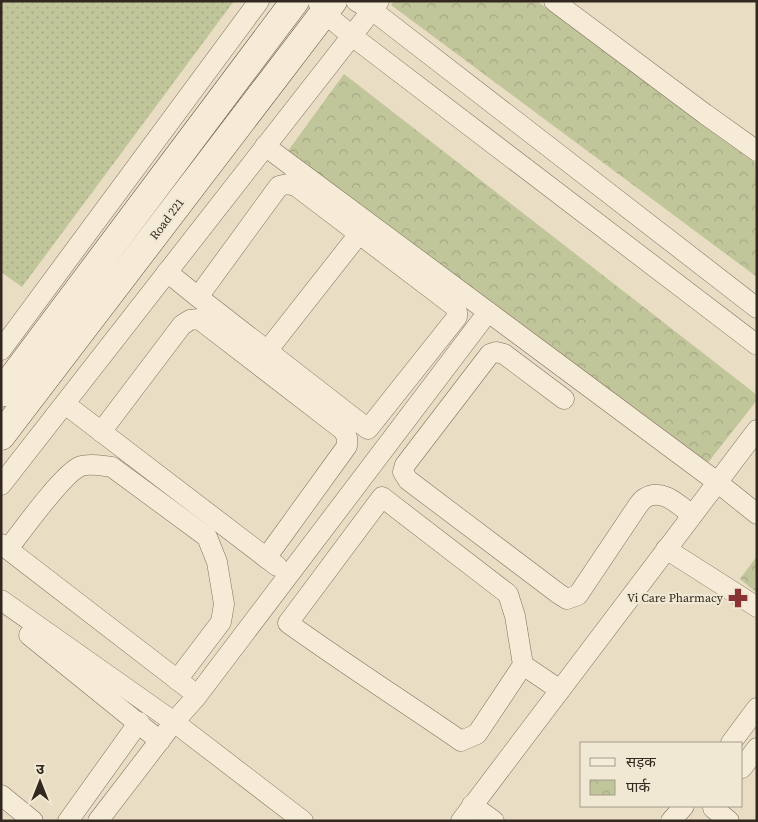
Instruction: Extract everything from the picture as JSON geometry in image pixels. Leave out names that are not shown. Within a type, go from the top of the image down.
[{"type":"main road","points":[[1,393],[295,1]]},
{"type":"main road","name":"Road 221","points":[[1,436],[325,5]]},
{"type":"street","points":[[1,350],[259,1]]},
{"type":"street","points":[[554,1],[757,151]]},
{"type":"street","points":[[1,485],[352,36],[369,4],[757,308]]},
{"type":"street","points":[[325,5],[352,36],[757,345]]},
{"type":"street","points":[[265,146],[717,482],[757,514]]},
{"type":"street","points":[[198,297],[279,186],[288,184],[296,186],[454,306],[457,317],[368,429]]},
{"type":"street","points":[[267,351],[359,234]]},
{"type":"street","points":[[167,272],[368,429],[389,442]]},
{"type":"street","points":[[98,821],[174,722],[197,696],[488,312]]},
{"type":"street","points":[[101,432],[182,325],[190,320],[199,319],[343,430],[347,437],[347,446],[266,558]]},
{"type":"street","points":[[564,398],[504,354],[496,352],[490,354],[405,465],[403,472],[408,480],[567,599],[578,595],[645,498],[652,495],[662,495],[692,515]]},
{"type":"street","points":[[64,404],[289,575]]},
{"type":"street","points":[[494,821],[467,813],[757,430]]},
{"type":"street","points":[[177,680],[221,622],[224,604],[217,562],[207,537],[112,467],[81,466],[67,475],[4,547],[197,696]]},
{"type":"street","points":[[523,665],[477,734],[461,741],[393,694],[354,670],[288,623],[382,497],[508,594],[515,616],[523,665],[560,690]]},
{"type":"street","points":[[666,550],[757,607]]},
{"type":"street","points":[[1,600],[174,722],[302,821]]},
{"type":"street","points":[[1,613],[139,722],[160,741]]},
{"type":"street","points":[[732,742],[757,708]]},
{"type":"street","points":[[68,821],[139,722]]},
{"type":"street","points":[[743,767],[757,748]]},
{"type":"street","points":[[1,795],[33,821]]},
{"type":"street","points":[[671,821],[683,807]]},
{"type":"street","points":[[710,811],[729,821]]},
{"type":"green space","points":[[1,1],[234,1],[22,287],[1,272]]},
{"type":"green space","points":[[394,1],[537,1],[757,164],[757,277],[391,5]]},
{"type":"green space","points":[[344,74],[757,395],[757,400],[699,474],[285,155]]},
{"type":"green space","points":[[757,556],[757,593],[740,579]]},
{"type":"place","name":"Vi Care Pharmacy","points":[[738,598]]}]
